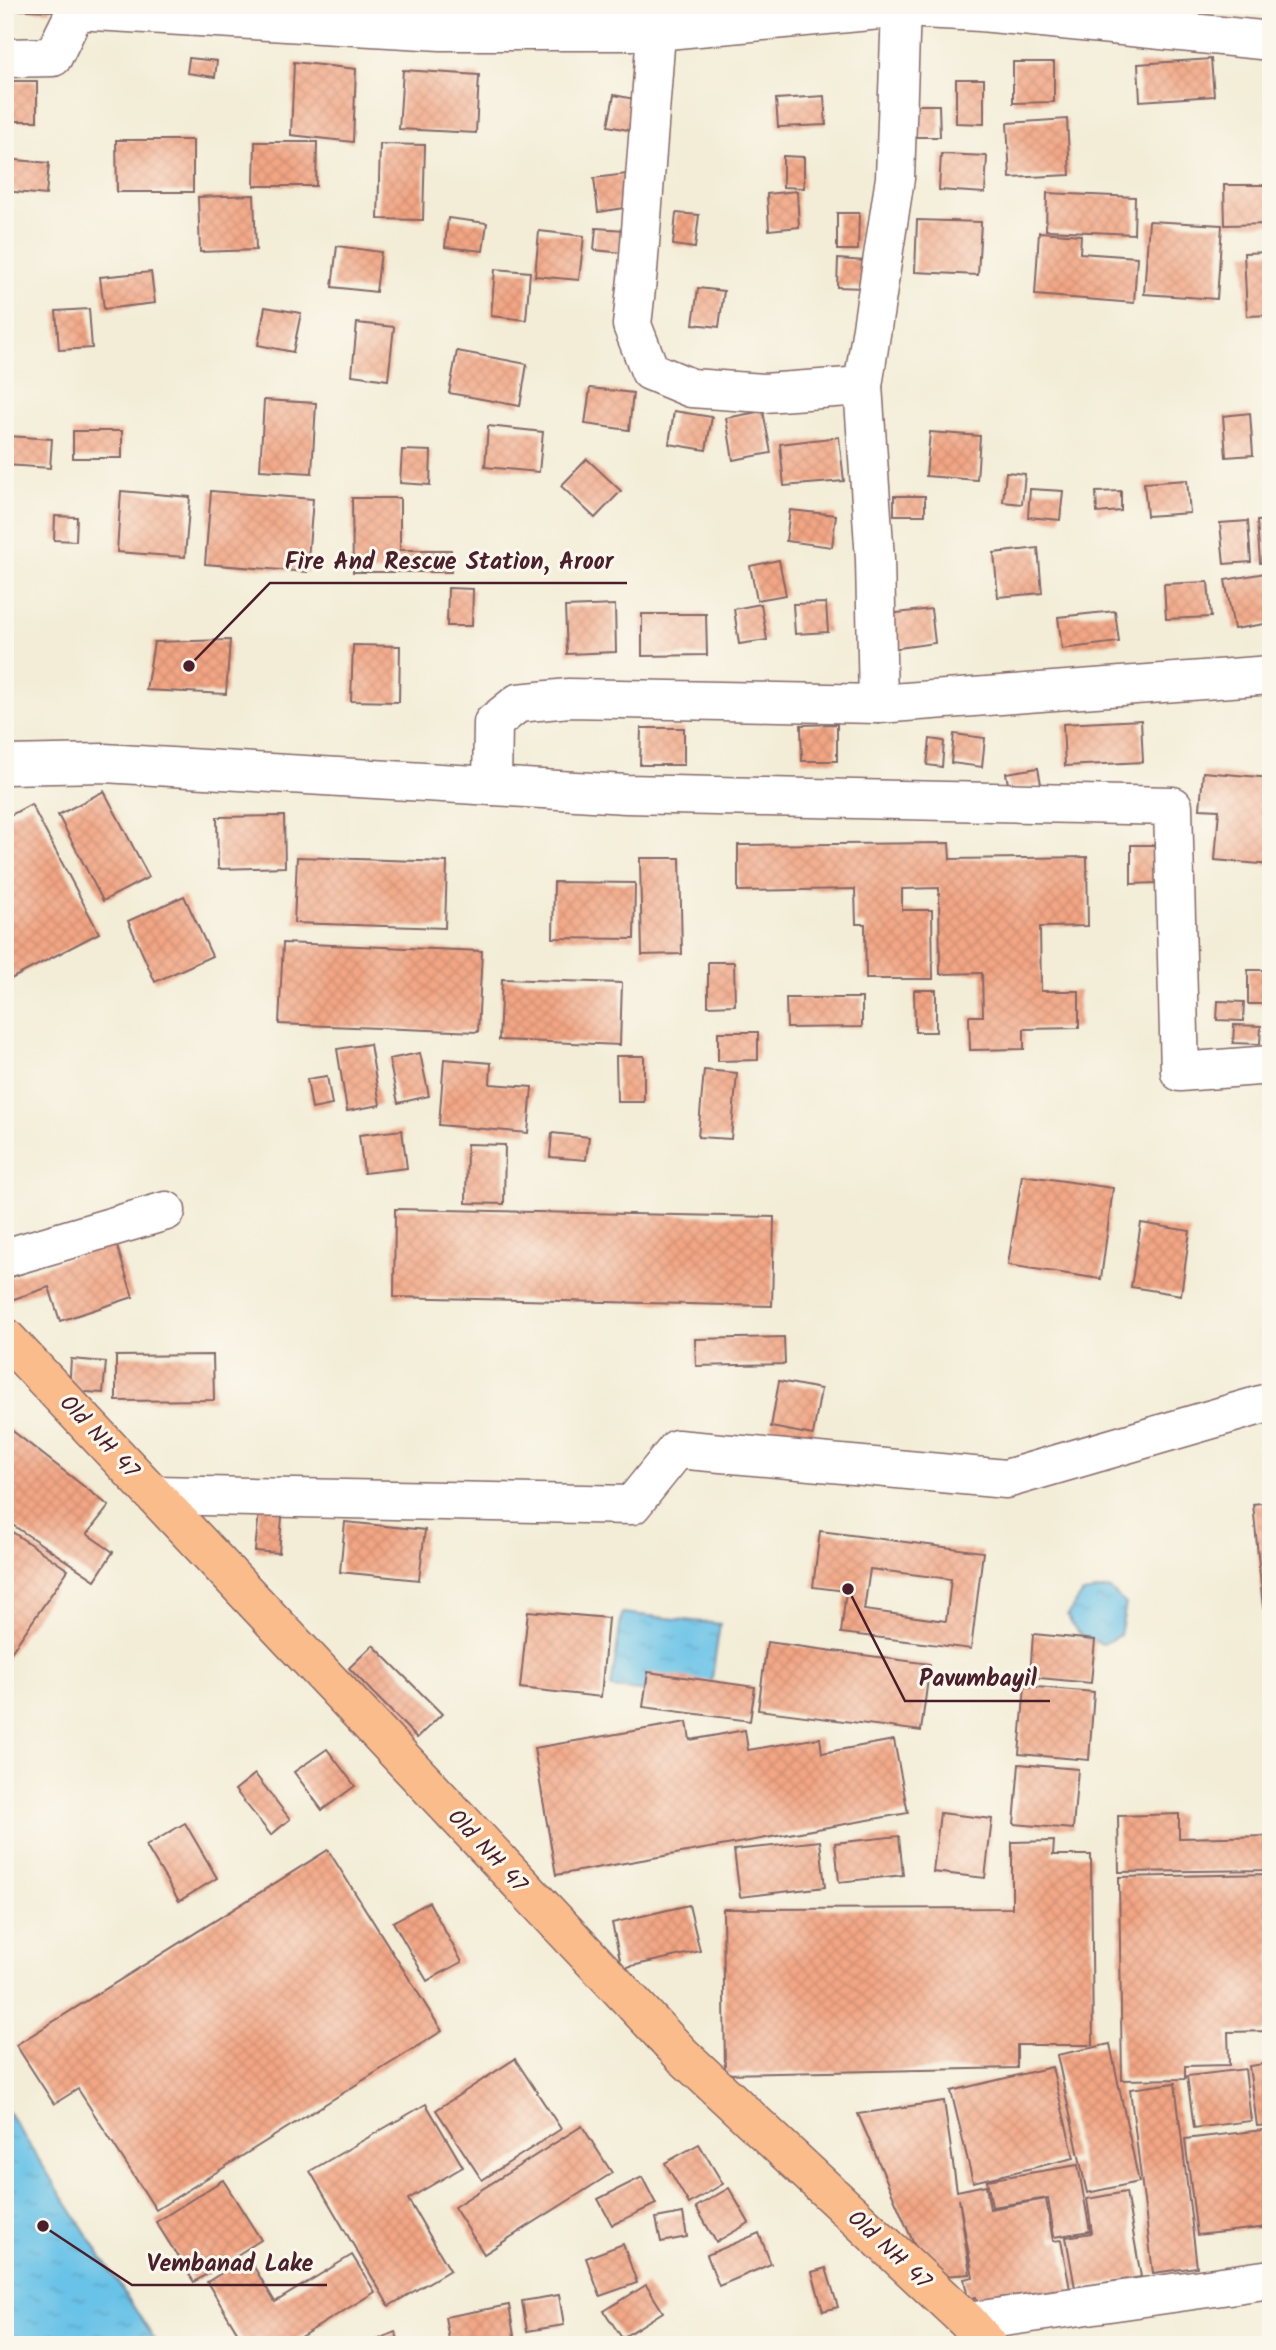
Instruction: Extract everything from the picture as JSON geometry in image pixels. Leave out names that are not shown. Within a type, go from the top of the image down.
[{"type":"main road","name":"Old NH 47","points":[[5,1337],[682,2056],[978,2333]]},
{"type":"street","points":[[5,58],[53,57],[75,8],[441,31],[657,18],[901,8],[981,12],[1271,41]]},
{"type":"street","points":[[878,704],[875,559],[863,386],[895,177],[901,8]]},
{"type":"street","points":[[657,18],[632,325],[650,370],[691,388],[764,393],[863,386]]},
{"type":"street","points":[[492,786],[493,723],[518,703],[569,698],[878,704],[1271,676]]},
{"type":"street","points":[[5,765],[104,763],[626,794],[1173,806],[1180,1072],[1271,1065]]},
{"type":"street","points":[[5,1258],[166,1211]]},
{"type":"street","points":[[155,1495],[632,1505],[677,1449],[1006,1479],[1271,1402]]},
{"type":"street","points":[[978,2333],[1271,2279]]},
{"type":"water","points":[[1109,1589],[1126,1604],[1120,1635],[1103,1644],[1080,1634],[1067,1615],[1083,1593]]},
{"type":"water","points":[[622,1613],[720,1624],[709,1698],[611,1688]]},
{"type":"water","points":[[5,2107],[158,2345],[5,2345]]},
{"type":"building","points":[[5,5],[51,5],[51,11],[5,9]]},
{"type":"building","points":[[189,58],[217,61],[215,77],[187,73]]},
{"type":"building","points":[[1211,59],[1214,96],[1140,101],[1138,64]]},
{"type":"building","points":[[294,62],[356,69],[353,142],[291,135]]},
{"type":"building","points":[[1013,62],[1054,62],[1054,102],[1013,103]]},
{"type":"building","points":[[403,70],[479,75],[476,133],[399,129]]},
{"type":"building","points":[[956,79],[984,79],[984,124],[956,123]]},
{"type":"building","points":[[5,81],[37,81],[37,121],[5,121]]},
{"type":"building","points":[[614,95],[644,101],[638,132],[608,126]]},
{"type":"building","points":[[824,96],[826,125],[778,127],[776,99]]},
{"type":"building","points":[[915,105],[939,105],[940,137],[915,137]]},
{"type":"building","points":[[1067,119],[1070,175],[1010,178],[1007,123]]},
{"type":"building","points":[[116,140],[193,140],[193,192],[117,192]]},
{"type":"building","points":[[255,142],[317,142],[316,186],[254,186]]},
{"type":"building","points":[[380,144],[425,145],[423,220],[378,219]]},
{"type":"building","points":[[941,154],[987,156],[985,193],[939,190]]},
{"type":"building","points":[[783,156],[804,157],[804,188],[783,187]]},
{"type":"building","points":[[5,159],[49,163],[46,195],[5,191]]},
{"type":"building","points":[[626,174],[631,207],[598,212],[594,178]]},
{"type":"building","points":[[1224,185],[1271,185],[1271,224],[1225,225]]},
{"type":"building","points":[[797,191],[799,227],[769,230],[767,194]]},
{"type":"building","points":[[1047,193],[1135,197],[1134,234],[1046,230]]},
{"type":"building","points":[[254,195],[256,250],[200,252],[198,197]]},
{"type":"building","points":[[676,213],[699,215],[695,248],[673,245]]},
{"type":"building","points":[[837,213],[859,213],[858,250],[837,250]]},
{"type":"building","points":[[448,218],[487,223],[483,251],[445,247]]},
{"type":"building","points":[[917,220],[981,222],[978,275],[915,272]]},
{"type":"building","points":[[1149,221],[1222,225],[1217,299],[1144,294]]},
{"type":"building","points":[[596,228],[625,230],[624,253],[594,250]]},
{"type":"building","points":[[539,231],[584,236],[579,280],[535,276]]},
{"type":"building","points":[[1039,232],[1081,235],[1080,253],[1137,257],[1134,303],[1035,295]]},
{"type":"building","points":[[337,246],[381,252],[376,292],[332,287]]},
{"type":"building","points":[[1271,252],[1271,315],[1247,316],[1244,253]]},
{"type":"building","points":[[838,259],[865,261],[864,288],[837,287]]},
{"type":"building","points":[[495,269],[530,272],[526,320],[491,316]]},
{"type":"building","points":[[151,272],[155,303],[104,309],[100,277]]},
{"type":"building","points":[[698,288],[724,291],[719,327],[693,324]]},
{"type":"building","points":[[265,307],[301,313],[293,352],[258,345]]},
{"type":"building","points":[[89,309],[92,348],[59,350],[56,311]]},
{"type":"building","points":[[357,323],[394,327],[388,380],[352,375]]},
{"type":"building","points":[[457,351],[527,364],[520,406],[449,393]]},
{"type":"building","points":[[590,388],[633,393],[629,430],[585,424]]},
{"type":"building","points":[[264,400],[316,403],[312,473],[260,470]]},
{"type":"building","points":[[674,411],[712,417],[706,450],[669,444]]},
{"type":"building","points":[[763,411],[771,453],[733,460],[726,418]]},
{"type":"building","points":[[1250,413],[1253,455],[1226,457],[1223,416]]},
{"type":"building","points":[[488,426],[543,432],[539,472],[485,467]]},
{"type":"building","points":[[73,431],[122,431],[122,458],[73,458]]},
{"type":"building","points":[[930,432],[980,436],[977,480],[926,476]]},
{"type":"building","points":[[8,436],[52,439],[50,468],[6,465]]},
{"type":"building","points":[[839,437],[844,481],[784,486],[780,444]]},
{"type":"building","points":[[402,450],[431,451],[430,485],[400,483]]},
{"type":"building","points":[[587,459],[621,491],[595,518],[561,486]]},
{"type":"building","points":[[1006,472],[1025,474],[1022,504],[1003,502]]},
{"type":"building","points":[[1187,480],[1190,513],[1147,516],[1144,483]]},
{"type":"building","points":[[1030,489],[1063,491],[1060,520],[1028,517]]},
{"type":"building","points":[[121,491],[190,497],[185,557],[117,552]]},
{"type":"building","points":[[211,491],[313,499],[307,572],[205,564]]},
{"type":"building","points":[[1121,491],[1121,511],[1097,513],[1096,492]]},
{"type":"building","points":[[894,496],[925,496],[925,515],[894,515]]},
{"type":"building","points":[[352,498],[400,498],[400,550],[451,550],[451,572],[353,572]]},
{"type":"building","points":[[790,510],[836,515],[832,547],[786,541]]},
{"type":"building","points":[[55,516],[77,517],[76,541],[54,540]]},
{"type":"building","points":[[1271,520],[1271,562],[1260,563],[1257,521]]},
{"type":"building","points":[[1248,521],[1251,562],[1224,564],[1220,523]]},
{"type":"building","points":[[1038,548],[1042,593],[998,597],[994,553]]},
{"type":"building","points":[[779,560],[786,595],[757,600],[750,566]]},
{"type":"building","points":[[1271,572],[1271,623],[1234,629],[1225,580]]},
{"type":"building","points":[[1208,582],[1211,617],[1166,619],[1164,584]]},
{"type":"building","points":[[448,588],[473,589],[472,626],[447,626]]},
{"type":"building","points":[[826,603],[828,632],[795,634],[793,604]]},
{"type":"building","points":[[761,604],[767,640],[739,644],[734,609]]},
{"type":"building","points":[[615,605],[616,652],[567,654],[565,607]]},
{"type":"building","points":[[931,609],[935,643],[884,650],[880,615]]},
{"type":"building","points":[[1115,611],[1119,642],[1062,649],[1058,617]]},
{"type":"building","points":[[642,614],[706,614],[707,655],[642,656]]},
{"type":"building","points":[[230,640],[226,694],[146,690],[154,642]]},
{"type":"building","points":[[353,645],[400,646],[399,702],[351,701]]},
{"type":"building","points":[[1141,720],[1143,762],[1065,766],[1063,724]]},
{"type":"building","points":[[837,724],[837,761],[802,761],[801,725]]},
{"type":"building","points":[[641,728],[684,728],[684,765],[640,765]]},
{"type":"building","points":[[954,734],[985,738],[982,767],[951,763]]},
{"type":"building","points":[[930,739],[944,741],[942,767],[927,765]]},
{"type":"building","points":[[1038,768],[1041,784],[1009,789],[1006,773]]},
{"type":"building","points":[[1203,772],[1271,778],[1271,865],[1215,860],[1219,810],[1200,809]]},
{"type":"building","points":[[104,791],[149,877],[103,901],[58,815]]},
{"type":"building","points":[[31,804],[99,933],[5,982],[5,818]]},
{"type":"building","points":[[284,816],[285,867],[218,869],[217,817]]},
{"type":"building","points":[[949,843],[950,859],[1087,857],[1088,926],[1040,927],[1041,991],[1079,991],[1079,1028],[1024,1029],[1024,1049],[970,1050],[969,1016],[983,1016],[982,973],[940,974],[939,888],[902,889],[902,910],[932,910],[933,979],[866,979],[865,924],[856,924],[855,889],[738,891],[738,845]]},
{"type":"building","points":[[1131,845],[1156,845],[1156,883],[1131,884]]},
{"type":"building","points":[[297,857],[447,862],[445,928],[294,923]]},
{"type":"building","points":[[640,858],[680,858],[682,954],[642,955]]},
{"type":"building","points":[[554,882],[635,883],[634,939],[553,938]]},
{"type":"building","points":[[184,896],[212,956],[155,982],[128,921]]},
{"type":"building","points":[[283,943],[482,951],[478,1032],[279,1024]]},
{"type":"building","points":[[708,962],[734,962],[735,1005],[708,1006]]},
{"type":"building","points":[[1248,970],[1271,970],[1271,1004],[1248,1004]]},
{"type":"building","points":[[502,979],[622,983],[620,1045],[499,1040]]},
{"type":"building","points":[[914,990],[936,990],[936,1032],[915,1032]]},
{"type":"building","points":[[786,998],[862,998],[862,1027],[787,1028]]},
{"type":"building","points":[[1218,1001],[1244,1002],[1243,1021],[1217,1020]]},
{"type":"building","points":[[1234,1025],[1261,1026],[1260,1044],[1233,1043]]},
{"type":"building","points":[[718,1032],[758,1032],[758,1060],[718,1061]]},
{"type":"building","points":[[370,1044],[380,1105],[347,1111],[337,1049]]},
{"type":"building","points":[[420,1053],[429,1096],[398,1103],[389,1059]]},
{"type":"building","points":[[616,1056],[644,1056],[644,1102],[617,1102]]},
{"type":"building","points":[[444,1059],[491,1063],[490,1084],[532,1087],[528,1133],[439,1125]]},
{"type":"building","points":[[704,1070],[737,1073],[731,1139],[698,1137]]},
{"type":"building","points":[[327,1076],[332,1105],[312,1109],[307,1079]]},
{"type":"building","points":[[402,1130],[407,1168],[364,1173],[359,1135]]},
{"type":"building","points":[[552,1133],[589,1137],[586,1160],[550,1157]]},
{"type":"building","points":[[467,1144],[505,1145],[504,1204],[466,1203]]},
{"type":"building","points":[[1022,1175],[1113,1188],[1101,1279],[1008,1265]]},
{"type":"building","points":[[395,1209],[774,1217],[772,1306],[394,1297]]},
{"type":"building","points":[[1141,1223],[1190,1231],[1181,1295],[1131,1287]]},
{"type":"building","points":[[116,1243],[133,1297],[60,1321],[49,1287],[5,1302],[5,1279]]},
{"type":"building","points":[[784,1337],[785,1364],[696,1366],[695,1339]]},
{"type":"building","points":[[213,1355],[214,1400],[116,1401],[116,1356]]},
{"type":"building","points":[[71,1359],[106,1362],[103,1393],[69,1391]]},
{"type":"building","points":[[779,1381],[821,1389],[813,1435],[771,1427]]},
{"type":"building","points":[[5,1425],[109,1506],[87,1534],[113,1552],[95,1580],[5,1520]]},
{"type":"building","points":[[260,1502],[283,1505],[279,1553],[255,1551]]},
{"type":"building","points":[[1271,1502],[1271,1607],[1263,1607],[1253,1504]]},
{"type":"building","points":[[345,1522],[425,1530],[419,1580],[340,1572]]},
{"type":"building","points":[[5,1527],[68,1570],[5,1661]]},
{"type":"building","points":[[820,1531],[983,1552],[971,1649],[841,1633],[846,1591],[813,1587]],"holes":[[[870,1569],[951,1579],[946,1621],[864,1610]]]},
{"type":"building","points":[[528,1611],[608,1618],[601,1697],[520,1688]]},
{"type":"building","points":[[1264,1627],[1271,1627],[1271,1700],[1269,1700]]},
{"type":"building","points":[[1033,1634],[1095,1640],[1091,1683],[1030,1677]]},
{"type":"building","points":[[767,1642],[930,1664],[921,1731],[758,1710]]},
{"type":"building","points":[[373,1645],[442,1714],[417,1738],[349,1668]]},
{"type":"building","points":[[648,1672],[755,1687],[750,1721],[643,1707]]},
{"type":"building","points":[[1025,1686],[1094,1692],[1089,1760],[1019,1754]]},
{"type":"building","points":[[687,1722],[690,1740],[745,1730],[748,1750],[820,1738],[822,1753],[894,1740],[908,1813],[556,1875],[534,1748]]},
{"type":"building","points":[[327,1749],[355,1786],[322,1810],[294,1772]]},
{"type":"building","points":[[1019,1764],[1078,1769],[1073,1829],[1014,1824]]},
{"type":"building","points":[[255,1774],[290,1819],[271,1835],[235,1790]]},
{"type":"building","points":[[940,1813],[992,1819],[985,1878],[933,1872]]},
{"type":"building","points":[[1179,1814],[1179,1838],[1271,1836],[1271,1870],[1119,1872],[1118,1816]]},
{"type":"building","points":[[185,1823],[217,1878],[179,1901],[146,1846]]},
{"type":"building","points":[[899,1836],[903,1875],[839,1882],[835,1843]]},
{"type":"building","points":[[820,1841],[825,1887],[740,1897],[734,1850]]},
{"type":"building","points":[[1054,1841],[1053,1855],[1091,1855],[1093,2045],[1017,2045],[1017,2068],[725,2074],[723,1909],[1012,1908],[1012,1842]]},
{"type":"building","points":[[328,1850],[442,2031],[156,2210],[78,2089],[54,2104],[16,2045]]},
{"type":"building","points":[[1271,1874],[1271,2031],[1228,2032],[1229,2065],[1185,2066],[1185,2079],[1122,2080],[1119,1877]]},
{"type":"building","points":[[429,1902],[462,1962],[427,1981],[393,1922]]},
{"type":"building","points":[[689,1905],[700,1951],[622,1968],[612,1923]]},
{"type":"building","points":[[1110,2044],[1139,2182],[1087,2193],[1057,2055]]},
{"type":"building","points":[[515,2059],[561,2129],[482,2180],[436,2110]]},
{"type":"building","points":[[1271,2063],[1271,2125],[1257,2126],[1249,2066]]},
{"type":"building","points":[[1052,2067],[1074,2158],[973,2182],[951,2091]]},
{"type":"building","points":[[1245,2069],[1251,2121],[1194,2128],[1187,2076]]},
{"type":"building","points":[[1175,2083],[1197,2267],[1153,2273],[1130,2089]]},
{"type":"building","points":[[944,2101],[957,2191],[986,2185],[990,2209],[1046,2199],[1053,2241],[1061,2240],[1071,2295],[979,2311],[976,2297],[968,2299],[964,2279],[973,2277],[959,2199],[970,2274],[928,2277],[858,2114]]},
{"type":"building","points":[[426,2104],[463,2167],[408,2199],[450,2270],[389,2306],[310,2171]]},
{"type":"building","points":[[582,2126],[612,2173],[484,2254],[454,2207]]},
{"type":"building","points":[[1271,2129],[1271,2190],[1264,2191],[1268,2227],[1197,2235],[1185,2139]]},
{"type":"building","points":[[699,2144],[723,2184],[689,2204],[665,2163]]},
{"type":"building","points":[[1078,2165],[1090,2231],[1054,2237],[1048,2198],[992,2207],[987,2180]]},
{"type":"building","points":[[642,2177],[656,2204],[612,2225],[598,2199]]},
{"type":"building","points":[[223,2180],[261,2240],[194,2282],[156,2222]]},
{"type":"building","points":[[729,2188],[749,2223],[716,2242],[696,2207]]},
{"type":"building","points":[[1126,2192],[1141,2277],[1075,2288],[1066,2237],[1092,2233],[1087,2199]]},
{"type":"building","points":[[683,2213],[687,2237],[661,2242],[656,2218]]},
{"type":"building","points":[[759,2233],[771,2264],[719,2286],[707,2255]]},
{"type":"building","points":[[623,2244],[637,2283],[600,2296],[586,2258]]},
{"type":"building","points":[[352,2255],[375,2292],[287,2345],[245,2345],[207,2282],[248,2257],[275,2302]]},
{"type":"building","points":[[826,2268],[838,2307],[823,2311],[812,2272]]},
{"type":"building","points":[[646,2285],[663,2312],[622,2338],[604,2311]]},
{"type":"building","points":[[559,2295],[564,2325],[527,2331],[522,2301]]},
{"type":"building","points":[[509,2305],[515,2342],[500,2345],[450,2345],[445,2317]]},
{"type":"building","points":[[395,2332],[401,2345],[365,2345]]},
{"type":"place","name":"Fire And Rescue Station, Aroor","points":[[189,666]]},
{"type":"place","name":"Pavumbayil","points":[[848,1589]]},
{"type":"place","name":"Vembanad Lake","points":[[43,2226]]}]
